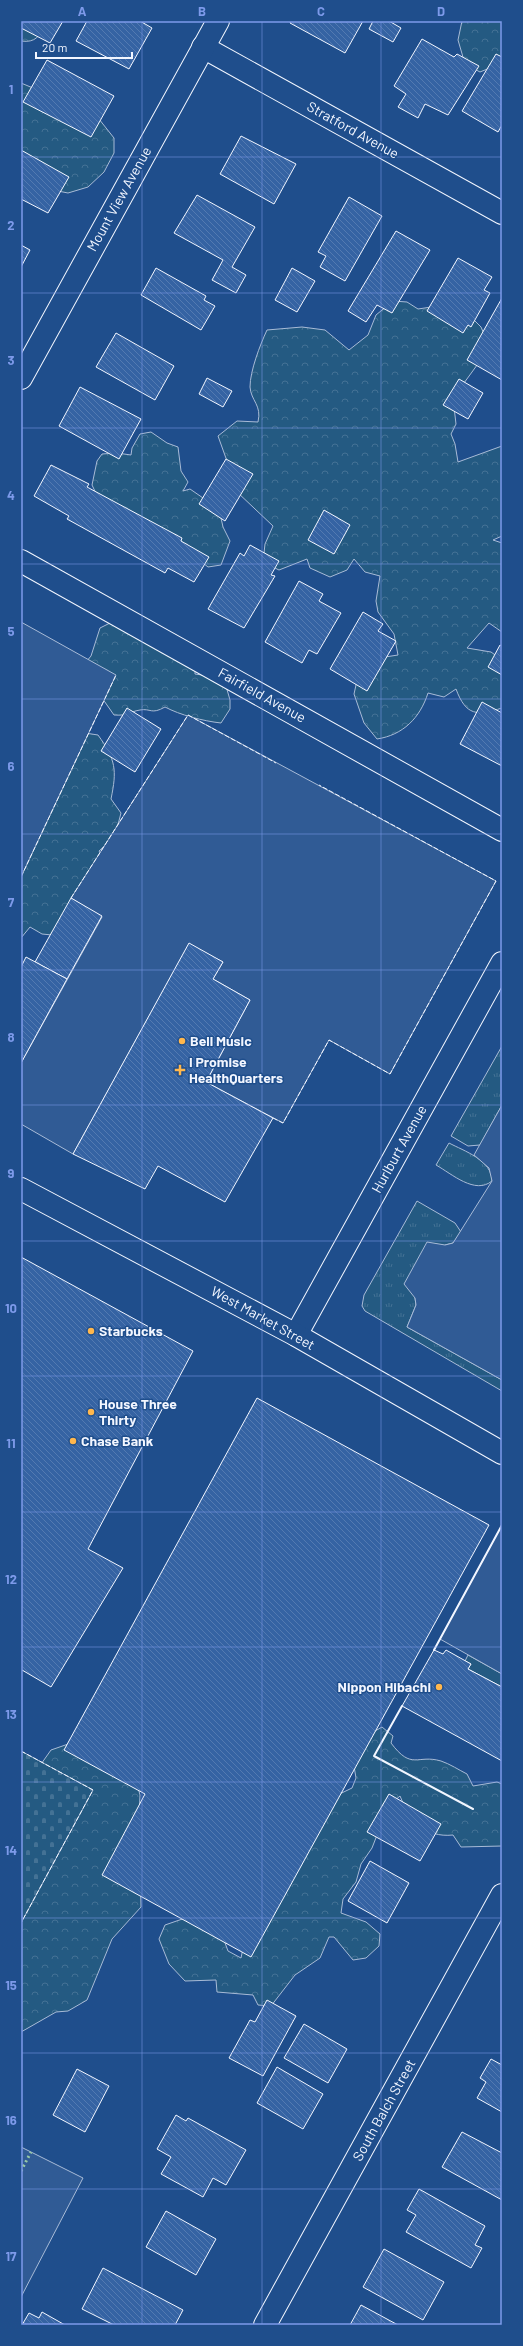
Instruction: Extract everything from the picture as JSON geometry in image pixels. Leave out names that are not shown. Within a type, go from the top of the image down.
[{"type":"street","name":"Mount View Avenue","points":[[21,378],[218,21]]},
{"type":"street","name":"Stratford Avenue","points":[[203,47],[502,212]]},
{"type":"street","name":"Fairfield Avenue","points":[[21,561],[502,830]]},
{"type":"street","name":"Hurlburt Avenue","points":[[296,1335],[325,1286],[502,963]]},
{"type":"street","name":"West Market Street","points":[[21,1189],[296,1335],[502,1454]]},
{"type":"street","name":"South Balch Street","points":[[265,2325],[502,1895]]},
{"type":"green space","points":[[21,21],[47,24],[34,40],[21,41]]},
{"type":"green space","points":[[462,21],[502,21],[502,63],[480,72],[465,64],[458,40]]},
{"type":"green space","points":[[21,83],[95,114],[114,138],[114,153],[104,172],[88,187],[68,193],[48,189],[21,168]]},
{"type":"green space","points":[[393,301],[407,302],[418,309],[438,306],[466,312],[481,327],[488,343],[480,361],[456,394],[454,407],[456,424],[451,434],[455,444],[458,462],[502,446],[502,536],[493,540],[502,543],[502,632],[489,623],[467,648],[491,652],[502,660],[502,708],[479,713],[473,712],[464,704],[456,689],[444,697],[428,693],[425,702],[409,724],[395,734],[377,739],[364,723],[354,694],[358,676],[372,659],[398,655],[394,634],[378,612],[376,601],[380,576],[365,572],[354,559],[347,570],[330,577],[310,568],[307,559],[279,570],[263,562],[265,544],[273,526],[236,491],[218,436],[237,421],[258,422],[259,411],[252,396],[250,381],[261,343],[267,330],[302,327],[325,330],[349,350],[368,335],[376,315]]},
{"type":"green space","points":[[151,432],[167,443],[178,447],[181,471],[188,482],[183,491],[190,489],[219,509],[223,527],[230,541],[221,565],[208,567],[198,559],[102,506],[92,485],[97,461],[102,454],[117,453],[131,455],[132,448],[140,434]]},
{"type":"green space","points":[[112,622],[195,664],[195,674],[216,677],[226,686],[230,700],[230,709],[221,723],[207,721],[178,713],[165,707],[157,711],[140,710],[126,714],[114,715],[81,668],[91,656],[100,628]]},
{"type":"green space","points":[[85,733],[98,735],[112,759],[114,766],[114,780],[111,799],[121,813],[115,836],[99,851],[106,863],[62,936],[42,934],[30,927],[21,938],[21,776]]},
{"type":"green space","points":[[502,1046],[502,1105],[480,1145],[468,1146],[451,1136]]},
{"type":"green space","points":[[449,1143],[476,1157],[482,1162],[491,1174],[492,1181],[485,1185],[478,1186],[464,1182],[436,1165]]},
{"type":"green space","points":[[417,1201],[455,1223],[461,1232],[453,1243],[445,1245],[415,1298],[416,1305],[407,1327],[502,1380],[502,1391],[365,1311],[362,1306],[364,1295]]},
{"type":"green space","points":[[468,1655],[502,1674],[502,1687],[468,1669],[471,1664],[465,1661]]},
{"type":"green space","points":[[382,1727],[393,1736],[391,1743],[404,1757],[415,1760],[433,1759],[444,1762],[467,1774],[473,1786],[497,1782],[502,1784],[502,1846],[461,1847],[453,1835],[434,1834],[420,1826],[414,1820],[400,1796],[386,1808],[372,1848],[361,1864],[356,1882],[343,1899],[341,1913],[366,1922],[380,1934],[379,1946],[366,1958],[353,1960],[334,1937],[329,1937],[320,1958],[295,1975],[271,2006],[258,2005],[253,1995],[217,1992],[216,1980],[185,1981],[169,1964],[159,1939],[165,1925],[194,1915],[217,1921],[228,1951],[241,1958],[245,1939],[325,1801],[352,1788],[356,1778],[353,1760],[368,1735]]},
{"type":"green space","points":[[74,1742],[134,1773],[140,1795],[141,1907],[112,1939],[87,2000],[68,2011],[56,2012],[21,2032],[21,1813],[34,1774],[51,1750]]},
{"type":"green space","points":[[21,1751],[93,1790],[21,1923]]},
{"type":"shaded area","points":[[21,622],[116,675],[21,877]]},
{"type":"shaded area","points":[[188,715],[496,881],[390,1074],[329,1040],[283,1123],[206,1082],[250,1000],[213,979],[223,962],[189,944],[73,1154],[21,1124],[21,1063],[102,917],[71,898]]},
{"type":"shaded area","points":[[502,1105],[502,1380],[407,1327],[416,1305],[415,1298],[404,1284],[427,1242],[445,1245],[453,1243],[492,1181],[489,1168],[474,1155]]},
{"type":"shaded area","points":[[502,1525],[502,1674],[440,1639]]},
{"type":"shaded area","points":[[21,2147],[83,2178],[21,2297]]},
{"type":"building","points":[[21,21],[63,21],[50,43],[21,28]]},
{"type":"building","points":[[87,21],[140,21],[152,28],[129,69],[76,41]]},
{"type":"building","points":[[291,21],[363,21],[345,53],[290,23]]},
{"type":"building","points":[[373,21],[389,21],[401,28],[393,42],[369,29]]},
{"type":"building","points":[[422,39],[454,57],[457,54],[479,66],[448,115],[425,104],[418,118],[398,107],[406,94],[394,86]]},
{"type":"building","points":[[496,54],[502,57],[502,125],[498,132],[462,111]]},
{"type":"building","points":[[47,60],[114,96],[91,137],[23,102]]},
{"type":"building","points":[[241,136],[296,164],[274,204],[220,174]]},
{"type":"building","points":[[21,150],[69,177],[48,213],[21,199]]},
{"type":"building","points":[[197,195],[255,227],[232,267],[246,275],[236,293],[212,280],[223,260],[174,233]]},
{"type":"building","points":[[349,197],[382,216],[345,281],[320,267],[326,256],[318,252]]},
{"type":"building","points":[[396,231],[430,250],[392,313],[377,305],[366,322],[348,311]]},
{"type":"building","points":[[21,245],[30,250],[21,267]]},
{"type":"building","points":[[458,258],[492,277],[484,290],[490,293],[471,327],[468,325],[463,333],[427,311]]},
{"type":"building","points":[[156,268],[206,296],[204,300],[215,306],[201,330],[141,295]]},
{"type":"building","points":[[292,268],[315,281],[297,312],[275,300]]},
{"type":"building","points":[[502,298],[502,380],[467,360]]},
{"type":"building","points":[[116,333],[174,366],[155,400],[96,367]]},
{"type":"building","points":[[207,378],[232,391],[223,407],[199,394]]},
{"type":"building","points":[[459,379],[483,393],[468,419],[443,405]]},
{"type":"building","points":[[80,387],[141,419],[119,459],[59,426]]},
{"type":"building","points":[[226,459],[253,474],[225,521],[199,504]]},
{"type":"building","points":[[51,465],[89,484],[87,487],[182,538],[181,541],[209,557],[194,582],[168,568],[165,573],[67,519],[69,516],[34,496]]},
{"type":"building","points":[[324,510],[350,525],[334,554],[308,540]]},
{"type":"building","points":[[250,545],[279,561],[271,575],[275,576],[244,628],[208,609],[240,553],[244,556]]},
{"type":"building","points":[[299,581],[323,594],[319,601],[341,613],[317,654],[309,650],[302,663],[265,642]]},
{"type":"building","points":[[363,612],[383,624],[378,631],[396,641],[367,691],[330,669]]},
{"type":"building","points":[[500,645],[502,646],[502,675],[488,667]]},
{"type":"building","points":[[482,702],[502,713],[502,766],[460,744]]},
{"type":"building","points":[[127,708],[161,729],[135,772],[101,751]]},
{"type":"building","points":[[71,898],[102,916],[67,979],[35,962]]},
{"type":"building","name":"Bell Music","points":[[189,943],[223,962],[213,979],[250,1000],[206,1082],[273,1118],[225,1202],[158,1166],[145,1189],[73,1154]]},
{"type":"building","points":[[26,957],[67,979],[21,1063],[21,967]]},
{"type":"building","name":"House Three Thirty","points":[[21,1257],[193,1351],[88,1549],[123,1568],[51,1687],[22,1670],[21,1671]]},
{"type":"building","points":[[257,1398],[489,1525],[251,1957],[102,1875],[145,1794],[64,1750]]},
{"type":"building","points":[[434,1650],[443,1654],[446,1650],[471,1664],[468,1669],[502,1687],[502,1761],[402,1706]]},
{"type":"building","points":[[389,1794],[441,1824],[420,1861],[367,1832]]},
{"type":"building","points":[[370,1861],[409,1883],[387,1923],[348,1901]]},
{"type":"building","points":[[267,2000],[296,2016],[263,2076],[229,2058],[250,2020],[255,2022]]},
{"type":"building","points":[[304,2024],[347,2049],[328,2083],[284,2058]]},
{"type":"building","points":[[491,2059],[502,2065],[502,2112],[477,2098],[486,2082],[480,2078]]},
{"type":"building","points":[[277,2067],[323,2094],[303,2129],[257,2103]]},
{"type":"building","points":[[77,2069],[109,2086],[85,2132],[53,2115]]},
{"type":"building","points":[[176,2115],[186,2121],[188,2118],[246,2150],[226,2185],[213,2178],[203,2197],[161,2174],[171,2157],[157,2149]]},
{"type":"building","points":[[462,2132],[502,2153],[502,2200],[442,2167]]},
{"type":"building","points":[[419,2189],[485,2226],[475,2245],[482,2248],[471,2268],[406,2232],[416,2215],[407,2210]]},
{"type":"building","points":[[166,2211],[216,2239],[196,2275],[146,2247]]},
{"type":"building","points":[[384,2249],[444,2282],[423,2320],[363,2287]]},
{"type":"building","points":[[103,2268],[183,2310],[175,2325],[114,2325],[82,2309]]},
{"type":"building","points":[[361,2305],[398,2325],[350,2325]]},
{"type":"building","points":[[42,2312],[65,2325],[22,2325],[29,2313],[39,2318]]},
{"type":"hedge","points":[[21,2171],[31,2152]]},
{"type":"fence","points":[[21,877],[116,675]]},
{"type":"fence","points":[[71,898],[188,715],[276,763]]},
{"type":"fence","points":[[273,1118],[283,1123],[329,1040],[390,1074],[496,881],[319,785]]},
{"type":"fence","points":[[21,1751],[93,1790],[21,1923]]},
{"type":"wall","points":[[434,1650],[502,1525]]},
{"type":"wall","points":[[402,1706],[374,1756],[473,1809]]},
{"type":"place","name":"Bell Music","points":[[182,1041]]},
{"type":"place","name":"I Promise HealthQuarters","points":[[180,1070]]},
{"type":"place","name":"Starbucks","points":[[91,1331]]},
{"type":"place","name":"House Three Thirty","points":[[91,1412]]},
{"type":"place","name":"Chase Bank","points":[[73,1441]]},
{"type":"place","name":"Nippon Hibachi","points":[[439,1687]]}]
